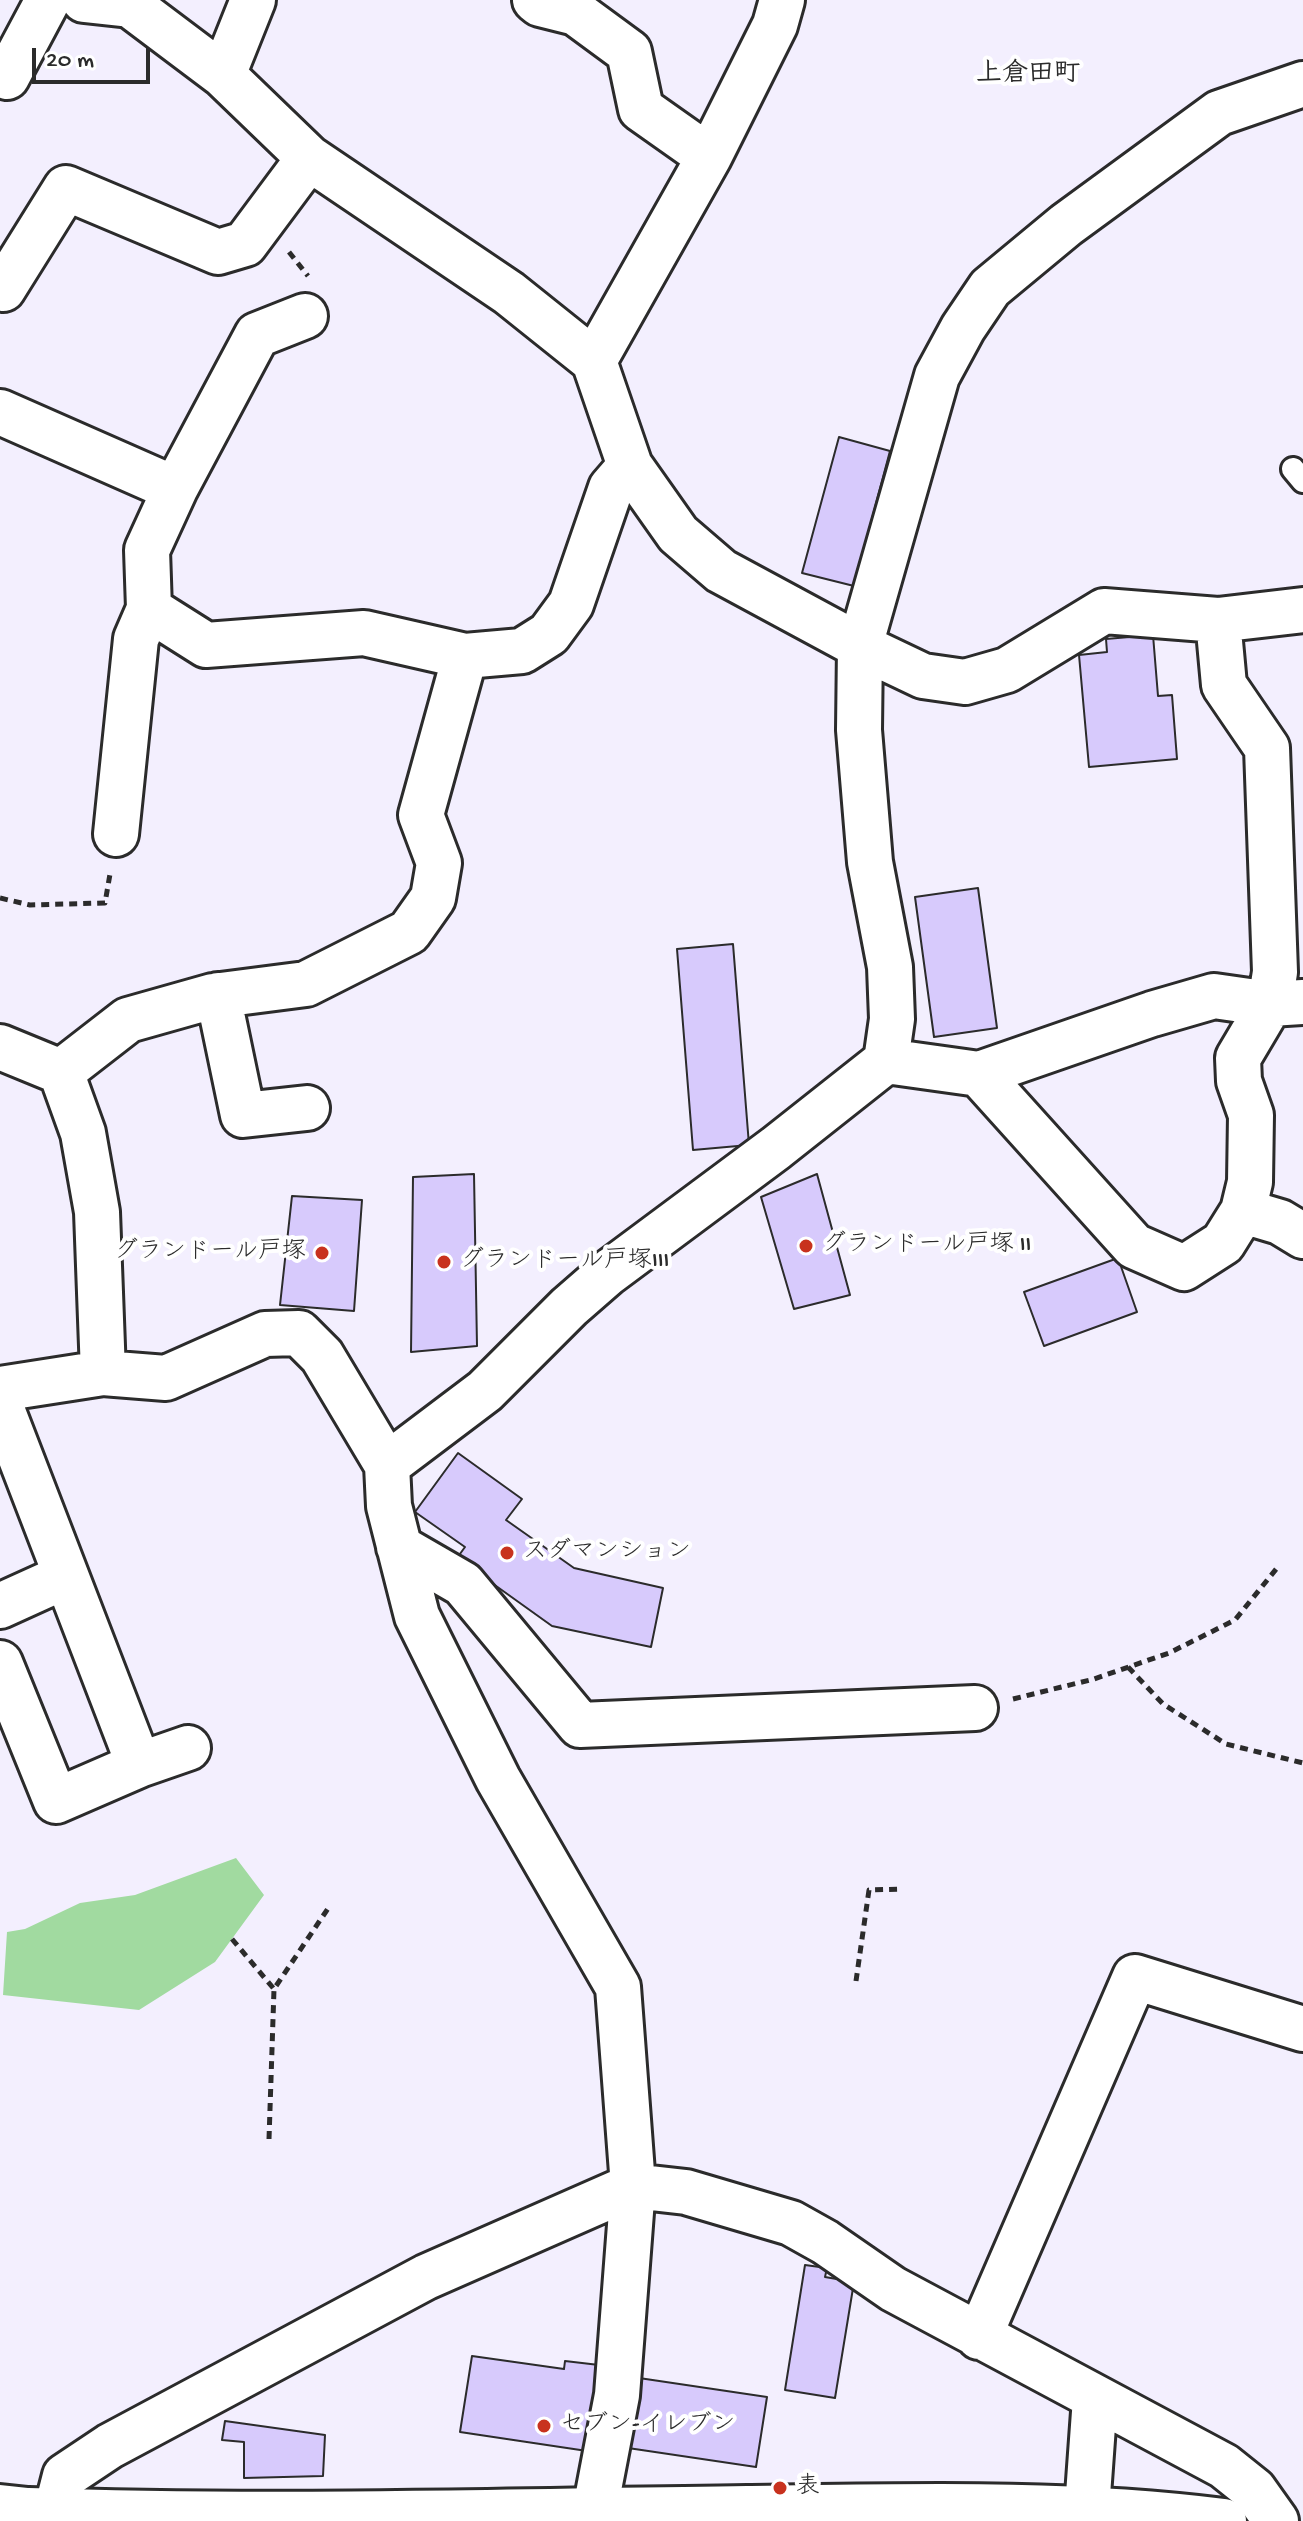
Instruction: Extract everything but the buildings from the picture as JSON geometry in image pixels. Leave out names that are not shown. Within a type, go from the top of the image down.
[{"type":"street","points":[[7,77],[48,0]]},
{"type":"street","points":[[84,0],[130,5],[223,75],[309,158],[509,293],[594,361],[630,466],[678,534],[721,571],[860,646],[923,676],[965,682],[1007,670],[1104,611],[1218,620],[1303,610]]},
{"type":"street","points":[[223,75],[253,0]]},
{"type":"street","points":[[535,0],[576,13],[629,52],[641,109],[709,157]]},
{"type":"street","points":[[594,361],[709,157],[775,25],[782,0]]},
{"type":"street","points":[[387,1465],[485,1391],[569,1307],[608,1273],[776,1148],[886,1061],[892,1019],[890,967],[869,847],[859,730],[860,646],[937,376],[963,328],[990,288],[1066,225],[1219,113],[1303,84]]},
{"type":"street","points":[[1,290],[66,188],[218,252],[245,244],[309,158]]},
{"type":"street","points":[[116,834],[136,639],[149,609],[147,550],[175,489],[257,335],[305,316]]},
{"type":"street","points":[[0,412],[175,489]]},
{"type":"street","points":[[149,609],[206,645],[364,633],[465,656],[522,651],[549,634],[571,604],[611,488],[630,466]]},
{"type":"street","points":[[1218,620],[1224,685],[1267,748],[1275,972],[1287,1003]]},
{"type":"street","points":[[61,1072],[128,1020],[218,995],[306,984],[409,932],[433,898],[439,863],[421,815],[465,656]]},
{"type":"street","points":[[218,995],[243,1115],[307,1108]]},
{"type":"street","points":[[886,1061],[979,1074],[1152,1014],[1214,996],[1287,1003]]},
{"type":"street","points":[[979,1074],[1134,1246],[1184,1268],[1223,1243],[1243,1211],[1250,1182],[1251,1115],[1239,1081],[1238,1058],[1287,1003]]},
{"type":"street","points":[[0,1047],[61,1072],[83,1133],[97,1212],[103,1373]]},
{"type":"street","points":[[1243,1211],[1280,1222],[1303,1236]]},
{"type":"street","points":[[0,1389],[103,1373],[166,1378],[265,1334],[299,1333],[322,1356],[387,1465],[389,1506],[417,1616],[491,1766],[618,1987],[633,2186],[617,2395],[595,2510]]},
{"type":"street","points":[[0,1404],[139,1765]]},
{"type":"street","points":[[399,1547],[463,1584],[580,1725],[975,1708]]},
{"type":"street","points":[[0,1606],[66,1576]]},
{"type":"street","points":[[0,1663],[56,1801],[139,1765],[188,1748]]},
{"type":"street","points":[[979,2337],[1135,1977],[1303,2029]]},
{"type":"street","points":[[56,2511],[65,2476],[110,2446],[426,2277],[633,2186],[686,2192],[791,2223],[825,2242],[893,2289],[1224,2466],[1254,2490],[1276,2521]]},
{"type":"street","points":[[1087,2509],[1095,2398]]},
{"type":"street","points":[[1286,2521],[1303,2495]]},
{"type":"street","points":[[0,2507],[218,2515],[860,2506],[1046,2507],[1224,2521]]},
{"type":"path","points":[[264,220],[324,296],[305,316]]},
{"type":"path","points":[[0,898],[30,905],[82,905]]},
{"type":"path","points":[[975,1708],[1094,1679],[1169,1653],[1235,1620],[1277,1568]]},
{"type":"path","points":[[1128,1667],[1163,1704],[1226,1744],[1303,1763]]},
{"type":"path","points":[[856,1981],[869,1890],[903,1889]]},
{"type":"path","points":[[269,2139],[274,1989],[329,1907]]},
{"type":"path","points":[[232,1939],[274,1989]]},
{"type":"green space","points":[[236,1858],[264,1895],[215,1962],[139,2010],[3,1995],[7,1932],[25,1929],[80,1903],[135,1895]]},
{"type":"place","name":"グランドール戸塚 II","points":[[806,1246]]},
{"type":"place","name":"グランドール戸塚","points":[[322,1253]]},
{"type":"place","name":"グランドール戸塚III","points":[[444,1262]]},
{"type":"place","name":"スダマンション","points":[[507,1553]]},
{"type":"place","name":"セブン-イレブン","points":[[544,2426]]},
{"type":"place","name":"表","points":[[780,2488]]},
{"type":"district","name":"上倉田町","points":[[1028,76]]}]
